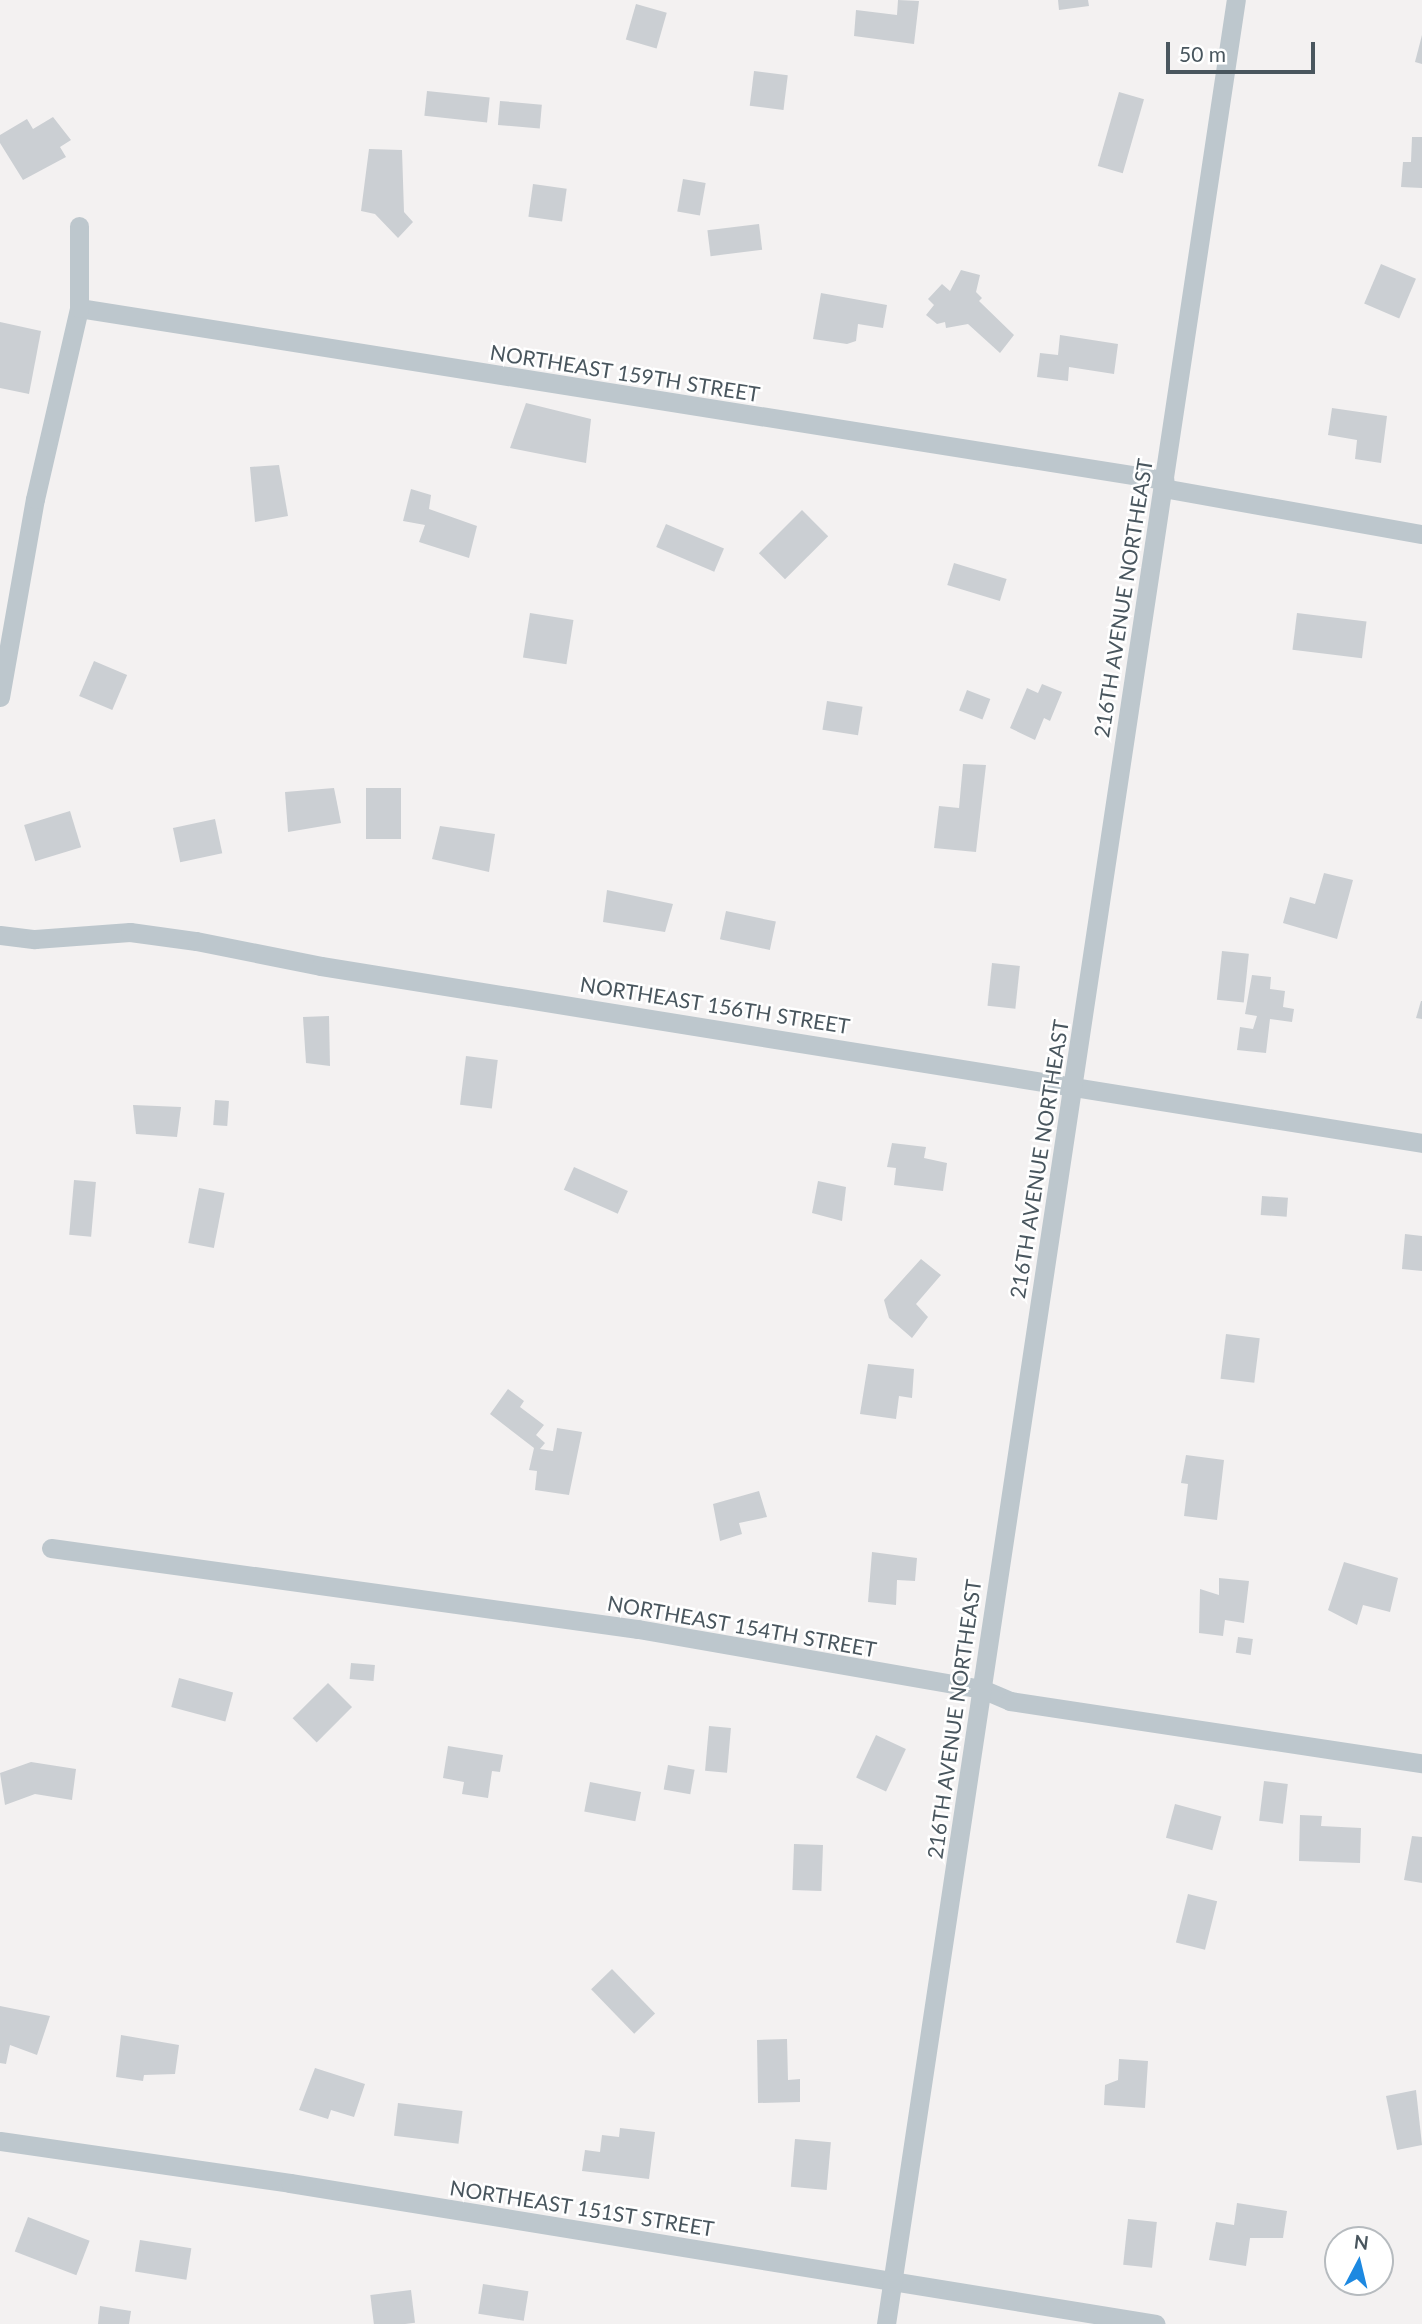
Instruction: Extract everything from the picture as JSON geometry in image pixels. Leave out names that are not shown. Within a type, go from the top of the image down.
[{"type":"street","name":"216TH AVENUE NORTHEAST","points":[[886,2324],[1236,0]]},
{"type":"street","points":[[0,697],[37,486],[79,308],[79,226]]},
{"type":"street","name":"NORTHEAST 159TH STREET","points":[[79,308],[1163,484],[1422,534]]},
{"type":"street","name":"NORTHEAST 156TH STREET","points":[[0,934],[35,939],[130,932],[195,941],[321,966],[1422,1143]]},
{"type":"street","name":"NORTHEAST 154TH STREET","points":[[51,1548],[638,1629],[982,1689],[1010,1701],[1422,1763]]},
{"type":"street","name":"NORTHEAST 151ST STREET","points":[[0,2141],[290,2183],[1156,2324]]},
{"type":"building","points":[[898,0],[919,1],[914,44],[854,36],[856,10],[897,15]]},
{"type":"building","points":[[1058,0],[1088,0],[1089,6],[1059,10]]},
{"type":"building","points":[[636,4],[667,13],[657,48],[626,40]]},
{"type":"building","points":[[1422,35],[1422,64],[1415,62]]},
{"type":"building","points":[[754,71],[788,75],[783,110],[750,106]]},
{"type":"building","points":[[427,91],[490,98],[487,122],[424,116]]},
{"type":"building","points":[[1119,92],[1144,99],[1123,173],[1098,166]]},
{"type":"building","points":[[500,101],[542,105],[540,129],[498,125]]},
{"type":"building","points":[[53,117],[71,140],[60,147],[66,157],[23,180],[0,143],[0,135],[27,119],[33,129]]},
{"type":"building","points":[[1412,137],[1422,137],[1422,188],[1401,187],[1403,162],[1411,162]]},
{"type":"building","points":[[369,149],[402,150],[404,212],[413,222],[398,238],[375,214],[361,211]]},
{"type":"building","points":[[683,179],[706,183],[700,215],[677,211]]},
{"type":"building","points":[[533,184],[567,189],[562,221],[528,217]]},
{"type":"building","points":[[759,224],[762,250],[711,256],[707,230]]},
{"type":"building","points":[[1381,264],[1416,279],[1399,318],[1364,304]]},
{"type":"building","points":[[961,270],[980,275],[976,292],[982,298],[979,301],[1014,335],[1000,353],[968,324],[946,328],[945,322],[937,324],[926,315],[934,305],[928,299],[942,284],[950,291]]},
{"type":"building","points":[[821,293],[887,305],[883,328],[858,324],[856,341],[847,344],[813,339]]},
{"type":"building","points":[[0,322],[41,331],[29,394],[0,388]]},
{"type":"building","points":[[1060,335],[1118,344],[1114,374],[1069,367],[1068,381],[1037,377],[1040,353],[1058,355]]},
{"type":"building","points":[[526,403],[591,419],[586,463],[510,448]]},
{"type":"building","points":[[1332,408],[1387,416],[1381,463],[1355,459],[1357,440],[1328,435]]},
{"type":"building","points":[[279,465],[288,516],[255,522],[250,467]]},
{"type":"building","points":[[411,489],[431,495],[429,509],[477,526],[469,558],[419,542],[425,525],[403,521]]},
{"type":"building","points":[[802,510],[828,536],[785,579],[759,553]]},
{"type":"building","points":[[666,524],[724,549],[714,572],[656,547]]},
{"type":"building","points":[[954,563],[1007,579],[1000,601],[947,585]]},
{"type":"building","points":[[530,613],[573,620],[566,664],[523,657]]},
{"type":"building","points":[[1297,613],[1366,622],[1362,658],[1292,650]]},
{"type":"building","points":[[94,661],[127,675],[112,710],[79,696]]},
{"type":"building","points":[[1042,684],[1062,692],[1050,721],[1044,718],[1035,740],[1010,728],[1027,688],[1038,693]]},
{"type":"building","points":[[967,690],[990,699],[982,719],[959,711]]},
{"type":"building","points":[[827,701],[863,707],[858,735],[822,730]]},
{"type":"building","points":[[963,764],[986,765],[976,852],[934,848],[939,806],[959,808]]},
{"type":"building","points":[[334,788],[341,823],[288,832],[285,792]]},
{"type":"building","points":[[366,788],[401,788],[401,839],[366,839]]},
{"type":"building","points":[[70,811],[81,847],[35,861],[24,825]]},
{"type":"building","points":[[215,819],[222,853],[180,862],[173,828]]},
{"type":"building","points":[[440,826],[495,834],[489,872],[432,859]]},
{"type":"building","points":[[1324,873],[1353,880],[1337,939],[1283,923],[1290,897],[1315,904]]},
{"type":"building","points":[[607,890],[673,904],[665,932],[603,922]]},
{"type":"building","points":[[726,911],[776,922],[770,950],[720,939]]},
{"type":"building","points":[[1222,951],[1249,954],[1244,1003],[1217,1000]]},
{"type":"building","points":[[992,963],[1020,966],[1015,1009],[988,1006]]},
{"type":"building","points":[[1252,975],[1271,977],[1270,989],[1285,991],[1283,1007],[1294,1009],[1292,1022],[1270,1019],[1266,1053],[1237,1050],[1240,1027],[1253,1029],[1257,1016],[1245,1014]]},
{"type":"building","points":[[1422,1001],[1422,1019],[1416,1018]]},
{"type":"building","points":[[329,1016],[330,1066],[306,1063],[303,1017]]},
{"type":"building","points":[[466,1056],[498,1060],[492,1109],[460,1105]]},
{"type":"building","points":[[215,1100],[229,1101],[227,1126],[213,1125]]},
{"type":"building","points":[[133,1105],[181,1107],[177,1137],[136,1134]]},
{"type":"building","points":[[892,1143],[926,1147],[924,1158],[947,1163],[943,1191],[894,1185],[896,1168],[887,1167]]},
{"type":"building","points":[[574,1167],[628,1191],[618,1214],[564,1190]]},
{"type":"building","points":[[74,1180],[96,1182],[91,1237],[69,1235]]},
{"type":"building","points":[[818,1181],[846,1187],[842,1221],[812,1213]]},
{"type":"building","points":[[199,1188],[225,1193],[214,1248],[188,1243]]},
{"type":"building","points":[[1262,1196],[1288,1198],[1287,1217],[1261,1215]]},
{"type":"building","points":[[1405,1234],[1422,1236],[1422,1271],[1402,1269]]},
{"type":"building","points":[[921,1259],[941,1275],[916,1304],[928,1317],[912,1338],[889,1318],[884,1300]]},
{"type":"building","points":[[1226,1334],[1260,1338],[1254,1383],[1221,1379]]},
{"type":"building","points":[[868,1364],[914,1369],[912,1398],[899,1396],[896,1419],[860,1414]]},
{"type":"building","points":[[508,1389],[524,1401],[520,1407],[544,1425],[536,1435],[545,1443],[540,1449],[553,1451],[557,1428],[582,1432],[569,1495],[535,1490],[537,1471],[529,1470],[534,1448],[490,1414]]},
{"type":"building","points":[[1186,1455],[1224,1460],[1217,1520],[1184,1516],[1188,1484],[1181,1483]]},
{"type":"building","points":[[759,1491],[767,1517],[739,1523],[742,1534],[720,1541],[713,1504]]},
{"type":"building","points":[[872,1552],[917,1558],[915,1581],[897,1580],[896,1605],[868,1602]]},
{"type":"building","points":[[1344,1562],[1398,1578],[1390,1612],[1363,1605],[1357,1625],[1328,1610]]},
{"type":"building","points":[[1219,1578],[1249,1581],[1244,1623],[1225,1620],[1223,1636],[1199,1633],[1200,1589],[1219,1595]]},
{"type":"building","points":[[1238,1637],[1253,1639],[1251,1655],[1236,1653]]},
{"type":"building","points":[[351,1663],[375,1665],[374,1681],[350,1679]]},
{"type":"building","points":[[179,1678],[233,1692],[225,1721],[171,1707]]},
{"type":"building","points":[[328,1683],[352,1707],[317,1742],[293,1718]]},
{"type":"building","points":[[709,1726],[731,1728],[727,1773],[705,1771]]},
{"type":"building","points":[[876,1735],[906,1749],[886,1792],[856,1778]]},
{"type":"building","points":[[448,1746],[503,1755],[500,1772],[492,1771],[488,1798],[462,1794],[464,1782],[443,1778]]},
{"type":"building","points":[[31,1762],[76,1769],[72,1800],[35,1794],[5,1805],[0,1773]]},
{"type":"building","points":[[668,1765],[695,1770],[690,1794],[664,1790]]},
{"type":"building","points":[[1264,1781],[1288,1784],[1283,1824],[1259,1821]]},
{"type":"building","points":[[590,1782],[641,1792],[635,1821],[584,1811]]},
{"type":"building","points":[[1175,1804],[1221,1816],[1212,1850],[1166,1838]]},
{"type":"building","points":[[1300,1815],[1322,1816],[1321,1826],[1361,1828],[1360,1863],[1299,1861]]},
{"type":"building","points":[[1412,1836],[1422,1837],[1422,1883],[1404,1880]]},
{"type":"building","points":[[794,1844],[823,1845],[821,1891],[792,1890]]},
{"type":"building","points":[[1188,1894],[1217,1901],[1205,1950],[1176,1943]]},
{"type":"building","points":[[612,1969],[655,2014],[634,2034],[591,1989]]},
{"type":"building","points":[[0,2006],[50,2016],[37,2055],[10,2045],[6,2064],[0,2063]]},
{"type":"building","points":[[121,2035],[179,2045],[175,2074],[144,2075],[143,2081],[116,2077]]},
{"type":"building","points":[[787,2039],[788,2080],[800,2079],[800,2102],[758,2103],[757,2040]]},
{"type":"building","points":[[1119,2059],[1148,2061],[1145,2108],[1104,2105],[1105,2085],[1118,2080]]},
{"type":"building","points":[[315,2068],[365,2084],[354,2117],[331,2110],[328,2119],[299,2110]]},
{"type":"building","points":[[1416,2090],[1422,2145],[1397,2150],[1386,2096]]},
{"type":"building","points":[[398,2103],[463,2111],[458,2144],[394,2136]]},
{"type":"building","points":[[620,2128],[655,2132],[649,2179],[582,2171],[585,2150],[600,2152],[602,2135],[619,2137]]},
{"type":"building","points":[[795,2139],[831,2142],[827,2190],[791,2187]]},
{"type":"building","points":[[1237,2203],[1287,2211],[1283,2238],[1250,2238],[1246,2266],[1209,2260],[1216,2222],[1234,2225]]},
{"type":"building","points":[[28,2217],[90,2241],[76,2275],[15,2252]]},
{"type":"building","points":[[1128,2219],[1157,2222],[1152,2268],[1123,2265]]},
{"type":"building","points":[[140,2240],[191,2248],[186,2280],[135,2272]]},
{"type":"building","points":[[483,2284],[528,2291],[524,2321],[478,2314]]},
{"type":"building","points":[[411,2290],[415,2323],[374,2324],[370,2295]]},
{"type":"building","points":[[100,2306],[131,2311],[129,2324],[98,2324]]}]
